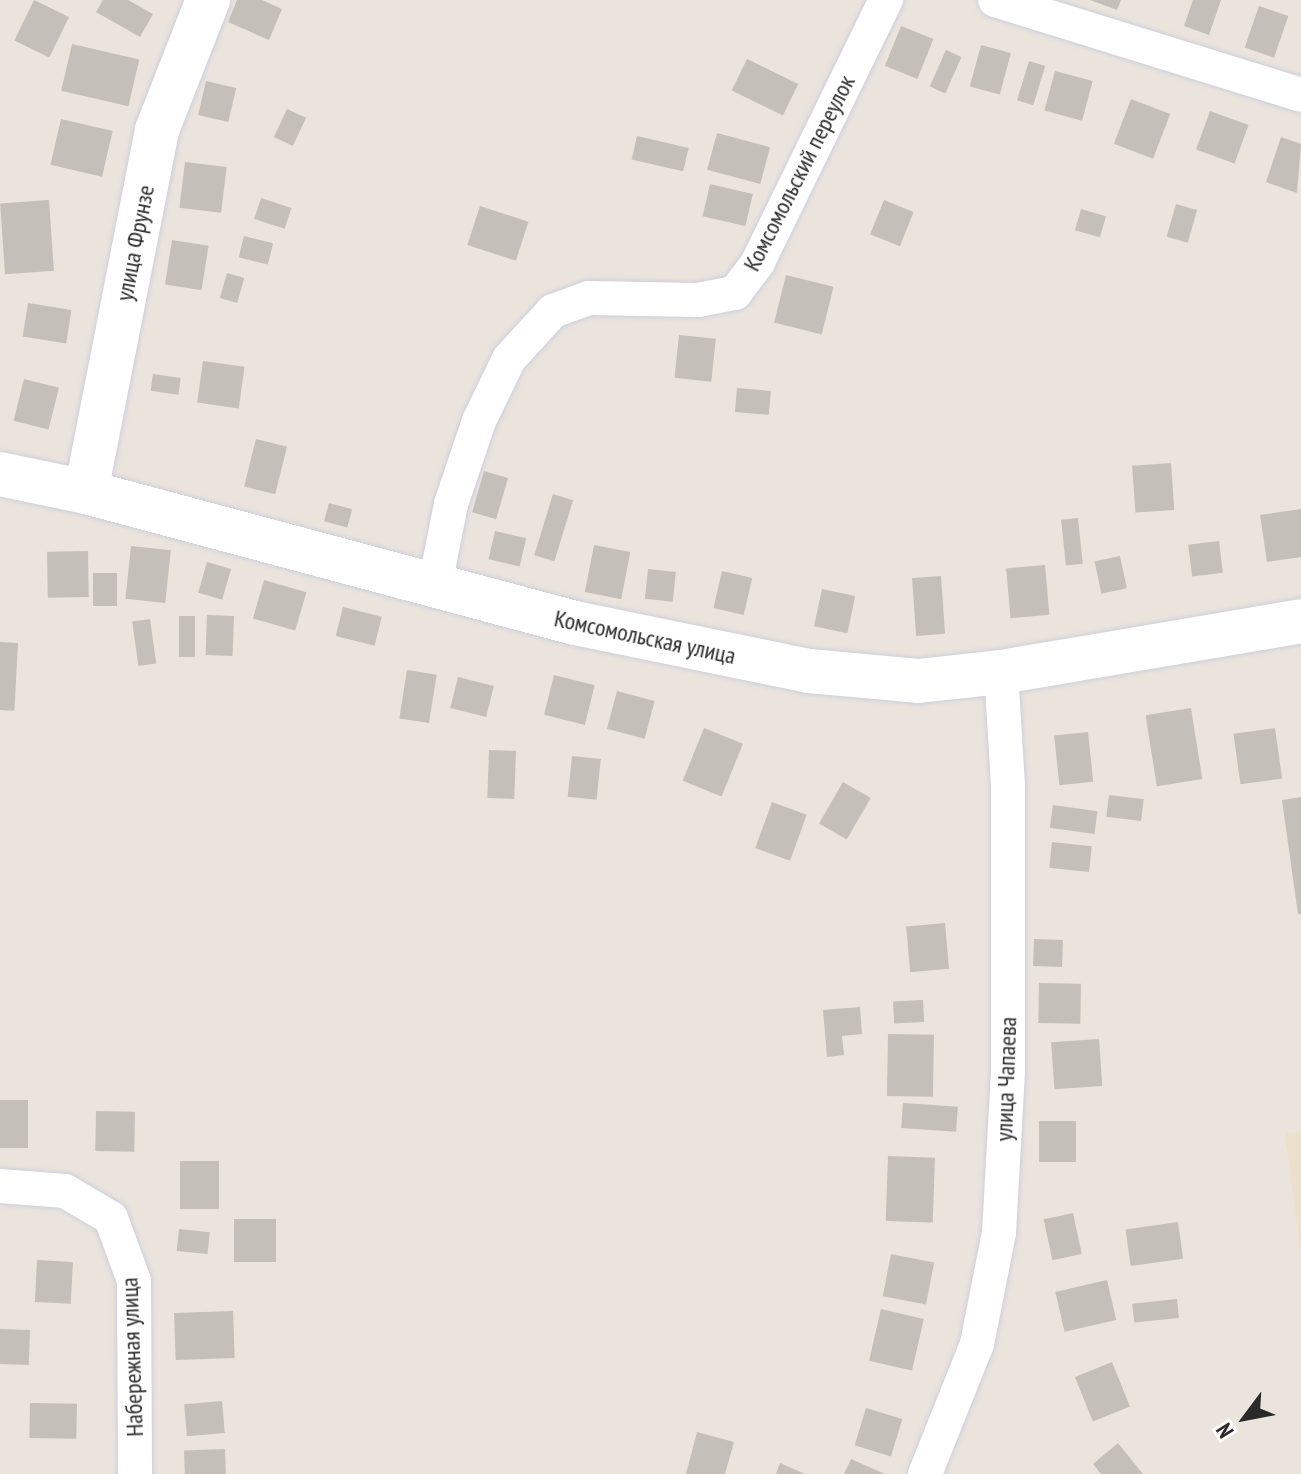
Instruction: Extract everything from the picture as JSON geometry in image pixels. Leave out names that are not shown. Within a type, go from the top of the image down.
[{"type":"street","name":"улица Фрунзе","points":[[86,492],[157,130],[208,0]]},
{"type":"street","name":"Комсомольский переулок","points":[[435,585],[451,504],[479,421],[509,359],[553,311],[589,298],[698,300],[735,293],[758,262],[886,0]]},
{"type":"street","points":[[995,0],[1301,95]]},
{"type":"street","name":"Комсомольская улица","points":[[0,474],[86,492],[575,623],[809,671],[918,681],[1001,672],[1301,621]]},
{"type":"street","name":"улица Чапаева","points":[[925,1474],[977,1344],[999,1233],[1008,1023],[1008,785],[1001,672]]},
{"type":"street","name":"Набережная улица","points":[[0,1186],[65,1191],[111,1218],[134,1281],[135,1474]]},
{"type":"shaded area","points":[[1301,1132],[1301,1255],[1285,1133]]},
{"type":"building","points":[[34,0],[69,17],[49,58],[14,40]]},
{"type":"building","points":[[103,0],[128,0],[153,14],[140,37],[96,12]]},
{"type":"building","points":[[237,0],[262,0],[282,9],[269,40],[228,22]]},
{"type":"building","points":[[1090,0],[1121,0],[1117,10]]},
{"type":"building","points":[[1193,0],[1221,0],[1209,35],[1184,26]]},
{"type":"building","points":[[1259,6],[1288,16],[1274,58],[1245,48]]},
{"type":"building","points":[[901,26],[933,39],[917,79],[885,66]]},
{"type":"building","points":[[72,44],[139,60],[128,106],[61,91]]},
{"type":"building","points":[[981,45],[1011,53],[1000,95],[970,87]]},
{"type":"building","points":[[946,50],[962,57],[945,93],[930,87]]},
{"type":"building","points":[[747,59],[798,84],[783,115],[732,90]]},
{"type":"building","points":[[1029,61],[1045,66],[1033,105],[1017,100]]},
{"type":"building","points":[[1055,71],[1093,81],[1082,121],[1044,111]]},
{"type":"building","points":[[206,81],[236,88],[228,122],[198,115]]},
{"type":"building","points":[[1131,99],[1170,114],[1153,159],[1114,144]]},
{"type":"building","points":[[287,109],[306,118],[293,146],[274,137]]},
{"type":"building","points":[[1210,111],[1249,125],[1235,164],[1196,150]]},
{"type":"building","points":[[61,119],[113,131],[102,177],[50,165]]},
{"type":"building","points":[[717,133],[770,147],[760,184],[707,170]]},
{"type":"building","points":[[637,136],[689,148],[683,171],[632,159]]},
{"type":"building","points":[[1281,137],[1301,144],[1297,193],[1266,182]]},
{"type":"building","points":[[185,162],[227,167],[221,213],[179,208]]},
{"type":"building","points":[[710,184],[753,194],[745,226],[703,216]]},
{"type":"building","points":[[261,198],[291,208],[285,229],[254,219]]},
{"type":"building","points":[[49,200],[54,271],[5,274],[0,203]]},
{"type":"building","points":[[884,200],[914,212],[900,246],[870,234]]},
{"type":"building","points":[[1176,204],[1197,210],[1188,243],[1167,237]]},
{"type":"building","points":[[480,206],[529,222],[516,261],[467,245]]},
{"type":"building","points":[[1081,209],[1106,216],[1100,237],[1075,230]]},
{"type":"building","points":[[244,236],[273,243],[268,265],[239,257]]},
{"type":"building","points":[[172,240],[209,246],[202,290],[165,284]]},
{"type":"building","points":[[227,273],[244,278],[237,303],[220,298]]},
{"type":"building","points":[[786,275],[834,287],[822,334],[774,323]]},
{"type":"building","points":[[28,303],[71,310],[66,343],[23,337]]},
{"type":"building","points":[[679,335],[716,339],[711,382],[675,378]]},
{"type":"building","points":[[203,361],[245,367],[239,408],[197,403]]},
{"type":"building","points":[[153,374],[181,378],[178,395],[151,391]]},
{"type":"building","points":[[24,379],[59,388],[49,429],[14,421]]},
{"type":"building","points":[[737,388],[771,391],[769,415],[735,412]]},
{"type":"building","points":[[256,439],[287,447],[275,494],[244,487]]},
{"type":"building","points":[[1171,463],[1174,510],[1135,513],[1132,466]]},
{"type":"building","points":[[484,471],[508,478],[496,519],[472,512]]},
{"type":"building","points":[[553,494],[573,500],[554,561],[534,555]]},
{"type":"building","points":[[329,503],[352,509],[347,528],[324,521]]},
{"type":"building","points":[[1301,509],[1301,557],[1267,562],[1260,515]]},
{"type":"building","points":[[1078,518],[1083,564],[1066,566],[1061,520]]},
{"type":"building","points":[[495,531],[526,538],[520,566],[488,559]]},
{"type":"building","points":[[1219,541],[1223,573],[1192,577],[1188,545]]},
{"type":"building","points":[[594,545],[630,552],[621,599],[585,592]]},
{"type":"building","points":[[131,546],[171,550],[165,603],[125,599]]},
{"type":"building","points":[[88,551],[89,597],[48,598],[47,552]]},
{"type":"building","points":[[1120,556],[1127,588],[1101,594],[1095,561]]},
{"type":"building","points":[[207,562],[231,569],[222,600],[198,593]]},
{"type":"building","points":[[1045,565],[1049,615],[1011,618],[1006,568]]},
{"type":"building","points":[[648,569],[676,572],[673,602],[645,599]]},
{"type":"building","points":[[722,571],[752,578],[744,615],[713,608]]},
{"type":"building","points":[[93,573],[117,573],[117,606],[93,606]]},
{"type":"building","points":[[941,576],[945,634],[916,636],[912,578]]},
{"type":"building","points":[[264,580],[306,592],[295,631],[253,618]]},
{"type":"building","points":[[822,589],[855,596],[847,633],[814,626]]},
{"type":"building","points":[[343,607],[382,617],[375,646],[336,636]]},
{"type":"building","points":[[207,615],[234,616],[233,656],[206,655]]},
{"type":"building","points":[[179,616],[195,616],[195,657],[179,657]]},
{"type":"building","points":[[150,619],[156,664],[138,666],[132,622]]},
{"type":"building","points":[[0,642],[18,643],[14,711],[0,710]]},
{"type":"building","points":[[407,670],[437,675],[429,723],[399,718]]},
{"type":"building","points":[[554,675],[595,685],[585,725],[544,715]]},
{"type":"building","points":[[458,677],[494,686],[486,717],[450,708]]},
{"type":"building","points":[[617,691],[655,701],[645,739],[607,729]]},
{"type":"building","points":[[1191,708],[1202,779],[1157,786],[1146,715]]},
{"type":"building","points":[[704,728],[743,744],[722,797],[683,781]]},
{"type":"building","points":[[1275,728],[1282,779],[1241,784],[1233,734]]},
{"type":"building","points":[[1088,732],[1093,782],[1059,785],[1054,736]]},
{"type":"building","points":[[489,750],[516,751],[514,799],[487,798]]},
{"type":"building","points":[[572,756],[601,759],[597,800],[568,797]]},
{"type":"building","points":[[843,782],[871,798],[847,840],[819,824]]},
{"type":"building","points":[[1109,795],[1144,799],[1141,821],[1106,817]]},
{"type":"building","points":[[1301,797],[1301,914],[1298,914],[1282,800]]},
{"type":"building","points":[[772,802],[807,815],[790,861],[755,848]]},
{"type":"building","points":[[1053,805],[1098,811],[1094,834],[1050,828]]},
{"type":"building","points":[[1052,842],[1092,846],[1089,872],[1049,868]]},
{"type":"building","points":[[945,923],[949,969],[910,972],[906,926]]},
{"type":"building","points":[[1034,939],[1063,940],[1062,967],[1033,966]]},
{"type":"building","points":[[1039,983],[1081,984],[1080,1024],[1038,1023]]},
{"type":"building","points":[[923,1000],[924,1022],[894,1024],[893,1002]]},
{"type":"building","points":[[860,1007],[862,1034],[842,1036],[844,1055],[827,1057],[823,1010]]},
{"type":"building","points":[[888,1034],[934,1035],[933,1097],[887,1096]]},
{"type":"building","points":[[1099,1039],[1102,1086],[1054,1089],[1051,1042]]},
{"type":"building","points":[[0,1100],[28,1100],[28,1148],[0,1148]]},
{"type":"building","points":[[903,1103],[958,1107],[956,1132],[901,1128]]},
{"type":"building","points":[[96,1111],[135,1112],[134,1152],[95,1151]]},
{"type":"building","points":[[1039,1121],[1076,1121],[1076,1162],[1039,1162]]},
{"type":"building","points":[[888,1156],[935,1158],[933,1223],[886,1221]]},
{"type":"building","points":[[180,1161],[219,1161],[219,1209],[180,1209]]},
{"type":"building","points":[[1073,1213],[1082,1254],[1052,1260],[1044,1219]]},
{"type":"building","points":[[234,1219],[276,1219],[276,1262],[234,1262]]},
{"type":"building","points":[[1178,1222],[1183,1259],[1131,1266],[1126,1229]]},
{"type":"building","points":[[179,1229],[210,1232],[208,1254],[177,1251]]},
{"type":"building","points":[[891,1254],[934,1262],[926,1305],[883,1296]]},
{"type":"building","points":[[37,1260],[73,1262],[71,1304],[35,1302]]},
{"type":"building","points":[[1107,1280],[1116,1320],[1065,1332],[1055,1292]]},
{"type":"building","points":[[1177,1299],[1179,1318],[1134,1323],[1132,1304]]},
{"type":"building","points":[[881,1309],[924,1319],[912,1371],[869,1361]]},
{"type":"building","points":[[233,1311],[235,1358],[176,1360],[174,1313]]},
{"type":"building","points":[[0,1329],[30,1330],[29,1365],[0,1364]]},
{"type":"building","points":[[1112,1362],[1130,1407],[1093,1421],[1075,1377]]},
{"type":"building","points":[[222,1401],[225,1433],[187,1436],[184,1404]]},
{"type":"building","points":[[30,1403],[77,1404],[76,1439],[29,1438]]},
{"type":"building","points":[[866,1408],[902,1419],[891,1456],[855,1445]]},
{"type":"building","points":[[697,1432],[734,1442],[725,1474],[686,1474]]},
{"type":"building","points":[[1118,1443],[1143,1474],[1101,1474],[1093,1464]]},
{"type":"building","points":[[225,1449],[226,1474],[185,1474],[184,1450]]},
{"type":"building","points":[[851,1459],[885,1474],[844,1474]]},
{"type":"building","points":[[780,1463],[805,1474],[776,1474]]}]
